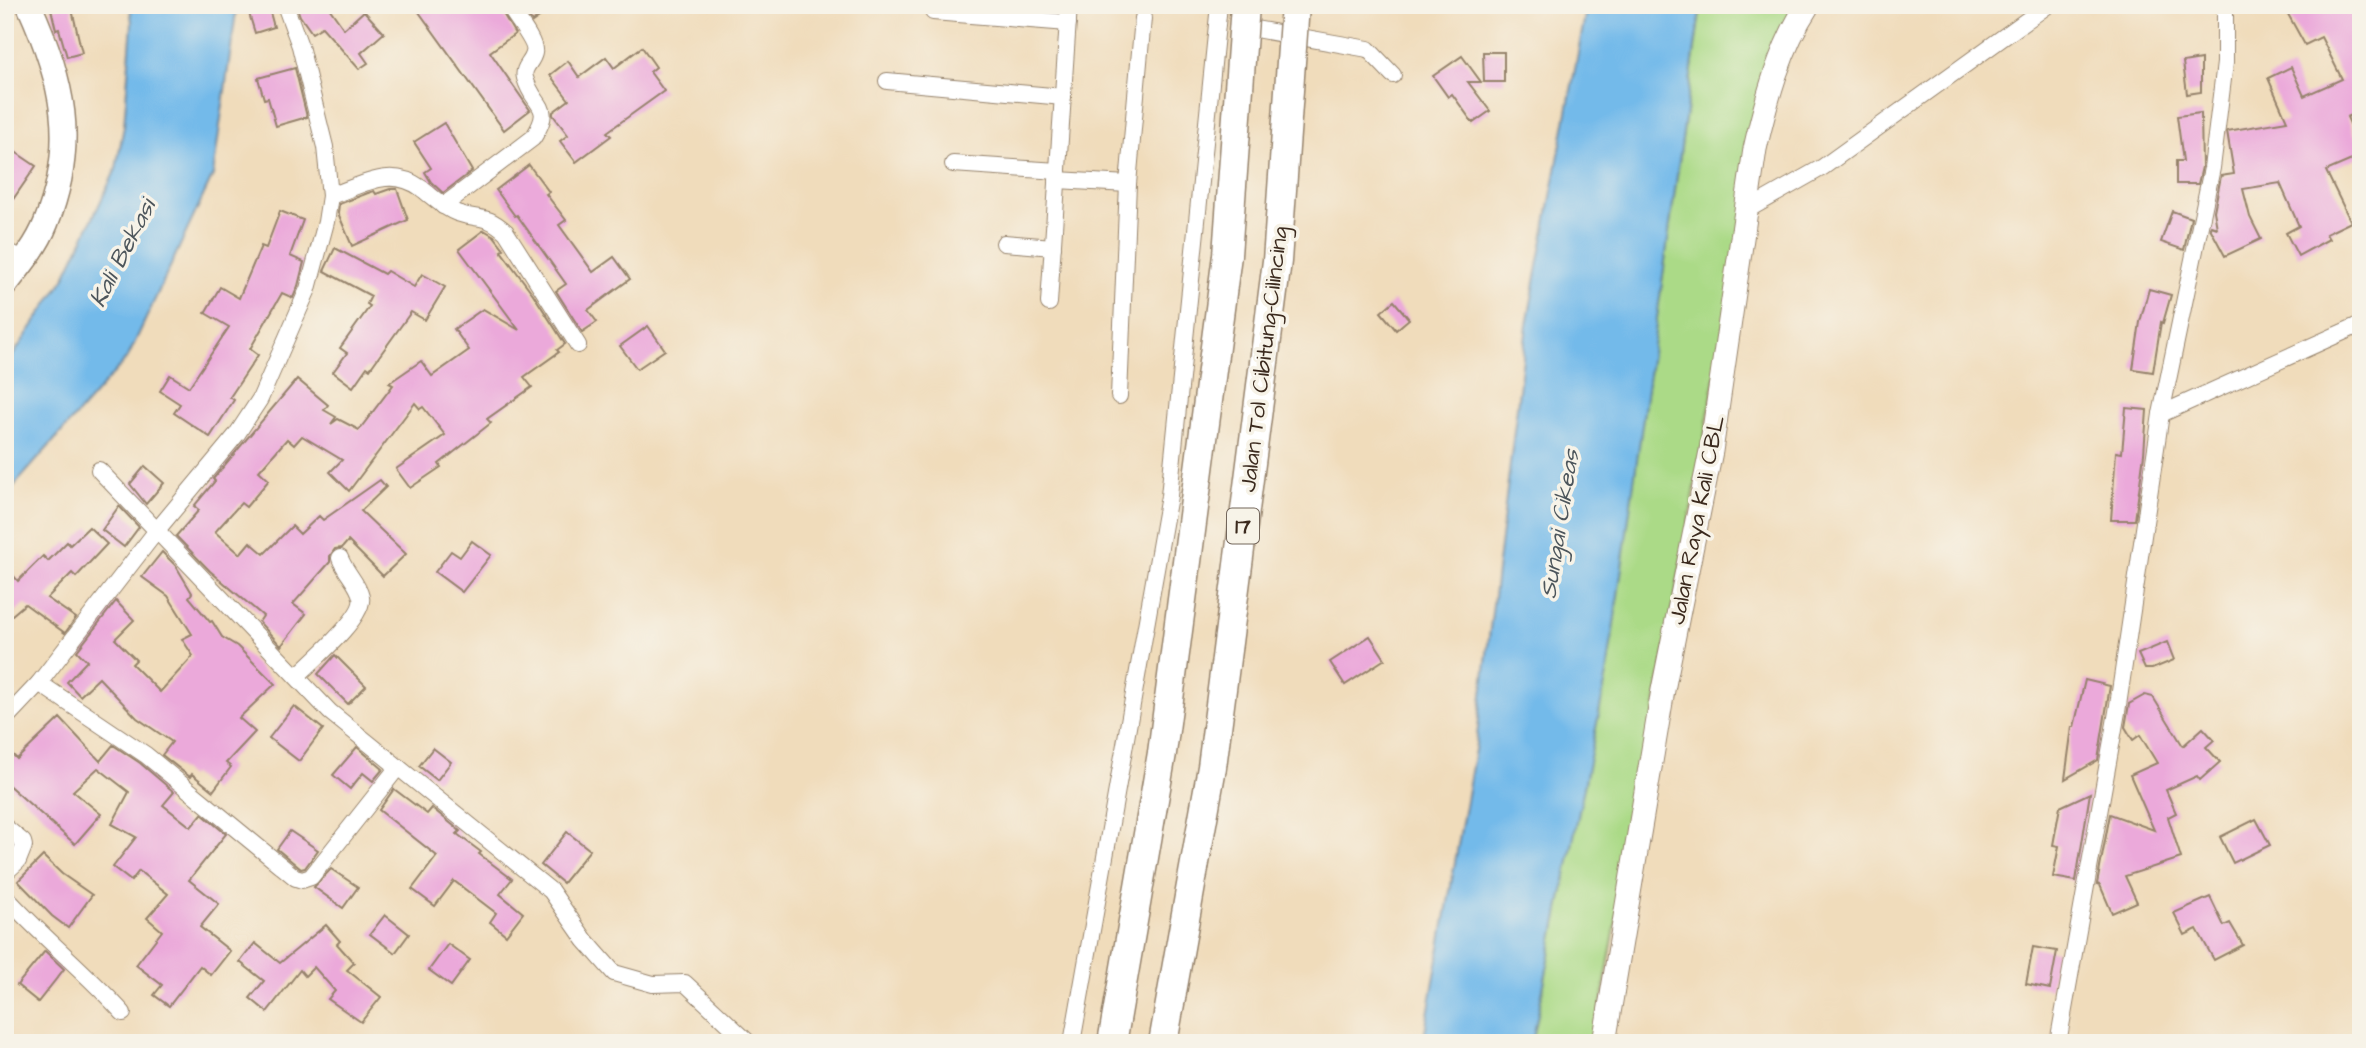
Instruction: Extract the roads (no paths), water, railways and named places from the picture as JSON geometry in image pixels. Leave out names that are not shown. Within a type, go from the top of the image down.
[{"type":"highway","name":"17","points":[[1112,1043],[1162,753],[1222,297],[1244,5]]},
{"type":"highway","name":"Jalan Tol Cibitung–Cilincing","points":[[1163,1043],[1212,767],[1277,261],[1294,5]]},
{"type":"main road","points":[[5,285],[15,255],[46,224],[64,147],[64,119],[59,84],[54,64],[29,5]]},
{"type":"street","points":[[5,719],[39,683],[158,529],[237,434],[260,399],[308,289],[330,196],[325,148],[300,46],[285,5]]},
{"type":"street","points":[[443,206],[533,138],[543,122],[545,114],[525,77],[524,69],[535,53],[534,44],[508,5]]},
{"type":"street","points":[[1049,303],[1069,5]]},
{"type":"street","points":[[1072,1043],[1169,496],[1219,5]]},
{"type":"street","name":"Jalan Raya Kali CBL","points":[[1604,1043],[1663,690],[1711,451],[1762,120],[1791,36],[1808,5]]},
{"type":"street","points":[[1747,210],[1823,167],[2048,5]]},
{"type":"street","points":[[2058,1043],[2117,712],[2161,414],[2211,168],[2225,63],[2225,5]]},
{"type":"street","points":[[933,12],[1068,23]]},
{"type":"street","points":[[1119,396],[1128,184],[1143,18]]},
{"type":"street","points":[[1218,22],[1368,49],[1393,75]]},
{"type":"street","points":[[887,81],[1063,97]]},
{"type":"street","points":[[953,164],[1128,184]]},
{"type":"street","points":[[330,196],[390,176],[409,179],[443,206],[458,214],[493,220],[506,232],[578,345]]},
{"type":"street","points":[[1004,243],[1053,247]]},
{"type":"street","points":[[2161,414],[2361,324]]},
{"type":"street","points":[[99,470],[330,712],[551,891],[585,940],[614,973],[653,984],[685,983],[749,1043]]},
{"type":"street","points":[[297,676],[337,637],[361,606],[361,597],[340,558]]},
{"type":"street","points":[[39,683],[146,755],[296,878],[302,880],[311,877],[398,767]]},
{"type":"street","points":[[5,827],[23,842],[24,846],[18,860],[5,873]]},
{"type":"street","points":[[5,896],[123,1013]]},
{"type":"water","name":"Kali Bekasi","points":[[130,5],[237,5],[213,175],[128,357],[5,496],[5,367],[64,279],[116,169],[124,126],[132,23]]},
{"type":"water","name":"Sungai Cikeas","points":[[1587,5],[1701,5],[1607,674],[1532,1043],[1423,1043],[1476,744],[1527,325]]}]
